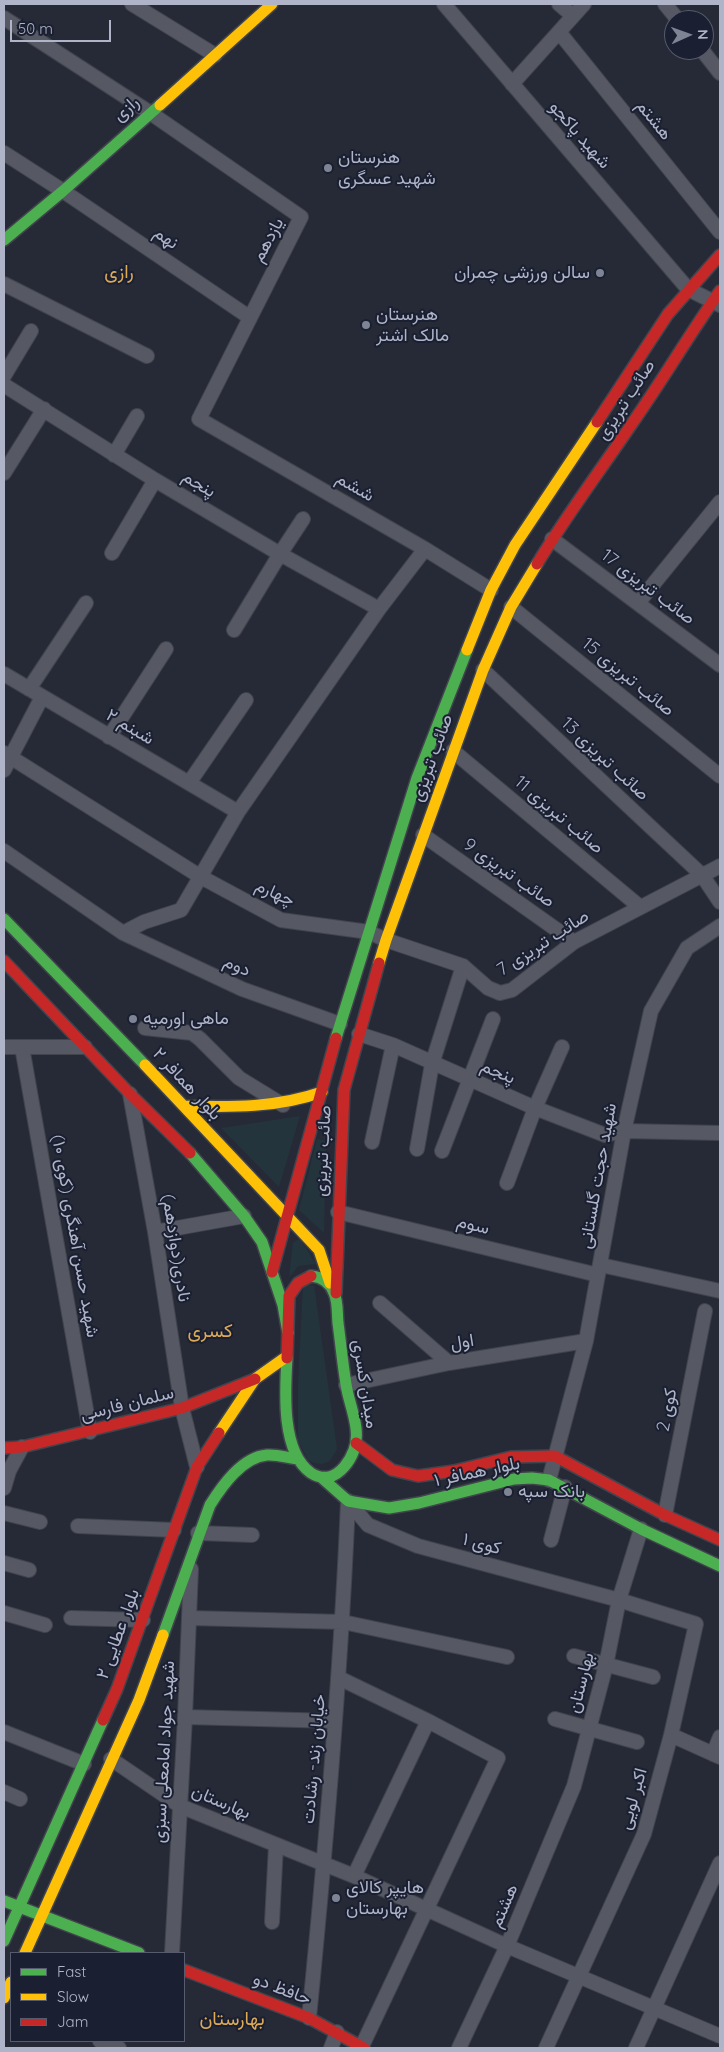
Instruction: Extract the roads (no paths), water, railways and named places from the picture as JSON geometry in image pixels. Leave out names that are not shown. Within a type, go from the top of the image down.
[{"type":"street","points":[[132,4],[215,55]]},
{"type":"street","name":"رازی","points":[[4,240],[62,191],[272,4]]},
{"type":"street","name":"شهید پاکجو","points":[[444,4],[688,289]]},
{"type":"street","points":[[559,4],[573,16]]},
{"type":"street","points":[[512,84],[584,4]]},
{"type":"street","points":[[4,18],[149,112]]},
{"type":"street","name":"هشتم","points":[[559,32],[720,232]]},
{"type":"street","points":[[710,60],[720,73]]},
{"type":"street","name":"یازدهم","points":[[149,112],[302,217],[249,317],[199,419]]},
{"type":"street","name":"نهم","points":[[4,153],[249,317]]},
{"type":"street","name":"صائب تبریزی","points":[[272,1272],[340,1024],[417,778],[491,590],[515,545],[668,314],[688,289],[720,255]]},
{"type":"street","points":[[4,284],[147,356]]},
{"type":"street","points":[[688,289],[718,299]]},
{"type":"street","name":"صائب تبریزی","points":[[336,1294],[344,1090],[386,940],[483,670],[511,607],[552,539],[633,423],[689,334],[718,299]]},
{"type":"street","points":[[668,314],[678,313],[685,317],[690,323],[689,334]]},
{"type":"street","points":[[4,376],[32,331]]},
{"type":"street","name":"پنجم","points":[[4,385],[155,480],[280,554],[379,609]]},
{"type":"street","points":[[4,473],[44,409]]},
{"type":"street","points":[[114,455],[137,416]]},
{"type":"street","name":"ششم","points":[[199,419],[425,549],[491,590]]},
{"type":"street","points":[[112,552],[155,480]]},
{"type":"street","points":[[638,603],[720,502]]},
{"type":"street","points":[[234,630],[303,519]]},
{"type":"street","name":"صائب تبریزی 17","points":[[552,539],[720,665]]},
{"type":"street","points":[[123,933],[144,922],[181,910],[238,812],[379,609],[425,549]]},
{"type":"street","points":[[29,689],[86,603]]},
{"type":"street","name":"صائب تبریزی 15","points":[[511,607],[720,776]]},
{"type":"street","points":[[110,736],[166,649]]},
{"type":"street","name":"صائب تبریزی 13","points":[[483,670],[702,875]]},
{"type":"street","name":"شبنم ۲","points":[[4,674],[238,812]]},
{"type":"street","points":[[4,770],[7,755],[42,697]]},
{"type":"street","points":[[189,783],[246,700]]},
{"type":"street","name":"صائب تبریزی 11","points":[[453,751],[640,908]]},
{"type":"street","name":"چهارم","points":[[7,755],[201,877],[281,920],[369,932],[386,940]]},
{"type":"street","name":"صائب تبریزی 9","points":[[423,835],[574,942]]},
{"type":"street","name":"دوم","points":[[4,851],[123,933],[242,989],[340,1024]]},
{"type":"street","name":"صائب تبریزی 7","points":[[386,940],[463,966],[488,988],[500,993],[512,990],[574,942],[720,866]]},
{"type":"street","points":[[702,875],[720,902]]},
{"type":"street","name":"بلوار همافر ۲","points":[[4,919],[185,1106],[287,1218],[319,1250],[330,1283]]},
{"type":"street","name":"شهید حجت گلستانی","points":[[549,1480],[586,1342],[624,1131],[651,1011],[687,948],[720,926]]},
{"type":"street","points":[[4,961],[130,1094],[202,1165],[244,1216],[262,1242],[283,1305],[288,1333]]},
{"type":"street","points":[[417,1149],[432,1064],[463,966]]},
{"type":"street","points":[[442,1151],[493,1019]]},
{"type":"street","points":[[145,1028],[192,1033],[239,1078],[283,1105]]},
{"type":"street","name":"پنجم","points":[[359,1034],[393,1046],[535,1108],[605,1135],[624,1131],[720,1133]]},
{"type":"street","points":[[4,1047],[85,1046]]},
{"type":"street","points":[[372,1142],[393,1046]]},
{"type":"street","points":[[507,1183],[535,1108],[562,1046]]},
{"type":"street","name":"شهید حسن آهنگری (کوی ۱۰)","points":[[22,1047],[90,1432]]},
{"type":"street","name":"نادری(دوازدهم)","points":[[130,1094],[155,1232],[182,1408],[197,1467]]},
{"type":"street","points":[[185,1106],[239,1107],[283,1105],[321,1097],[323,1108],[329,1112],[336,1113],[342,1110]]},
{"type":"street","name":"سوم","points":[[338,1212],[600,1270],[720,1291]]},
{"type":"street","points":[[155,1232],[244,1216]]},
{"type":"street","points":[[330,1283],[318,1276],[311,1276],[296,1285],[289,1295],[286,1357],[287,1425],[298,1459],[305,1468],[313,1475],[322,1478],[348,1501]]},
{"type":"street","name":"میدان کسری","points":[[322,1478],[332,1476],[347,1464],[356,1443],[346,1385],[336,1294],[330,1283]]},
{"type":"street","points":[[380,1303],[449,1363]]},
{"type":"street","name":"کوی 2","points":[[665,1515],[705,1311]]},
{"type":"street","name":"اول","points":[[346,1385],[449,1363],[586,1342]]},
{"type":"street","name":"بلوار عطایی ۲","points":[[28,1952],[111,1759],[128,1694],[143,1620],[197,1467],[255,1379],[286,1357]]},
{"type":"street","name":"سلمان فارسی","points":[[4,1448],[22,1447],[90,1432],[182,1408],[255,1379]]},
{"type":"street","name":"بلوار همافر ۱","points":[[356,1443],[392,1470],[418,1476],[454,1471],[511,1457],[555,1456],[665,1515],[720,1540]]},
{"type":"street","points":[[4,1488],[9,1472],[22,1447]]},
{"type":"street","name":"بلوار عطایی ۲","points":[[4,1942],[18,1907],[84,1764],[128,1694],[191,1554],[210,1505],[219,1490],[230,1478],[254,1459],[266,1455],[298,1459]]},
{"type":"street","name":"بلوار همافر ۱","points":[[348,1501],[389,1508],[419,1503],[514,1479],[532,1478],[549,1480],[641,1529],[720,1566]]},
{"type":"street","points":[[552,1540],[565,1487]]},
{"type":"street","name":"کوی ۱","points":[[348,1501],[368,1525],[418,1546],[619,1600],[696,1624]]},
{"type":"street","name":"خیابان زند- رشادت","points":[[309,2018],[339,1678],[348,1501]]},
{"type":"street","points":[[4,1513],[40,1522]]},
{"type":"street","points":[[78,1526],[174,1530]]},
{"type":"street","name":"بهارستان","points":[[577,1775],[606,1665],[619,1600],[641,1529]]},
{"type":"street","points":[[198,1533],[252,1535]]},
{"type":"street","name":"شهید جواد امامعلی سبزی","points":[[172,1952],[190,1618],[191,1554]]},
{"type":"street","points":[[4,1563],[29,1570]]},
{"type":"street","points":[[4,1614],[45,1625]]},
{"type":"street","points":[[72,1618],[143,1620]]},
{"type":"street","points":[[190,1618],[343,1622],[507,1657]]},
{"type":"street","name":"اکبر لویی","points":[[546,2048],[644,1834],[671,1735],[696,1624]]},
{"type":"street","points":[[574,1656],[653,1678]]},
{"type":"street","points":[[339,1678],[428,1721],[498,1758],[363,2047]]},
{"type":"street","points":[[185,1717],[335,1721]]},
{"type":"street","points":[[555,1719],[637,1742]]},
{"type":"street","points":[[354,1876],[428,1721]]},
{"type":"street","points":[[4,1732],[84,1764]]},
{"type":"street","points":[[671,1735],[717,1755],[720,1737]]},
{"type":"street","name":"بهارستان","points":[[111,1759],[180,1806],[354,1876],[508,1946],[720,2036]]},
{"type":"street","name":"هشتم","points":[[459,2048],[508,1946],[577,1775]]},
{"type":"street","points":[[4,1792],[20,1799]]},
{"type":"street","points":[[272,1922],[276,1845]]},
{"type":"street","points":[[636,2048],[720,1863]]},
{"type":"street","points":[[4,1901],[136,1952]]},
{"type":"street","points":[[4,1911],[4,1942],[16,1944],[28,1952]]},
{"type":"street","name":"حافظ دو","points":[[185,1970],[309,2018],[363,2047]]},
{"type":"street","points":[[4,1998],[10,1984]]},
{"type":"street","points":[[330,2048],[337,2032]]},
{"type":"street","points":[[103,2042],[119,2048]]},
{"type":"place","name":"هنرستان شهید عسگری","points":[[328,168]]},
{"type":"place","name":"سالن ورزشی چمران","points":[[600,273]]},
{"type":"place","name":"هنرستان مالک اشتر","points":[[366,325]]},
{"type":"place","name":"ماهی اورمیه","points":[[133,1019]]},
{"type":"place","name":"بانک سپه","points":[[508,1492]]},
{"type":"place","name":"هایپر کالای بهارستان","points":[[336,1898]]},
{"type":"district","name":"رازی","points":[[119,272]]},
{"type":"district","name":"کسری","points":[[210,1331]]},
{"type":"district","name":"بهارستان","points":[[232,2019]]}]
